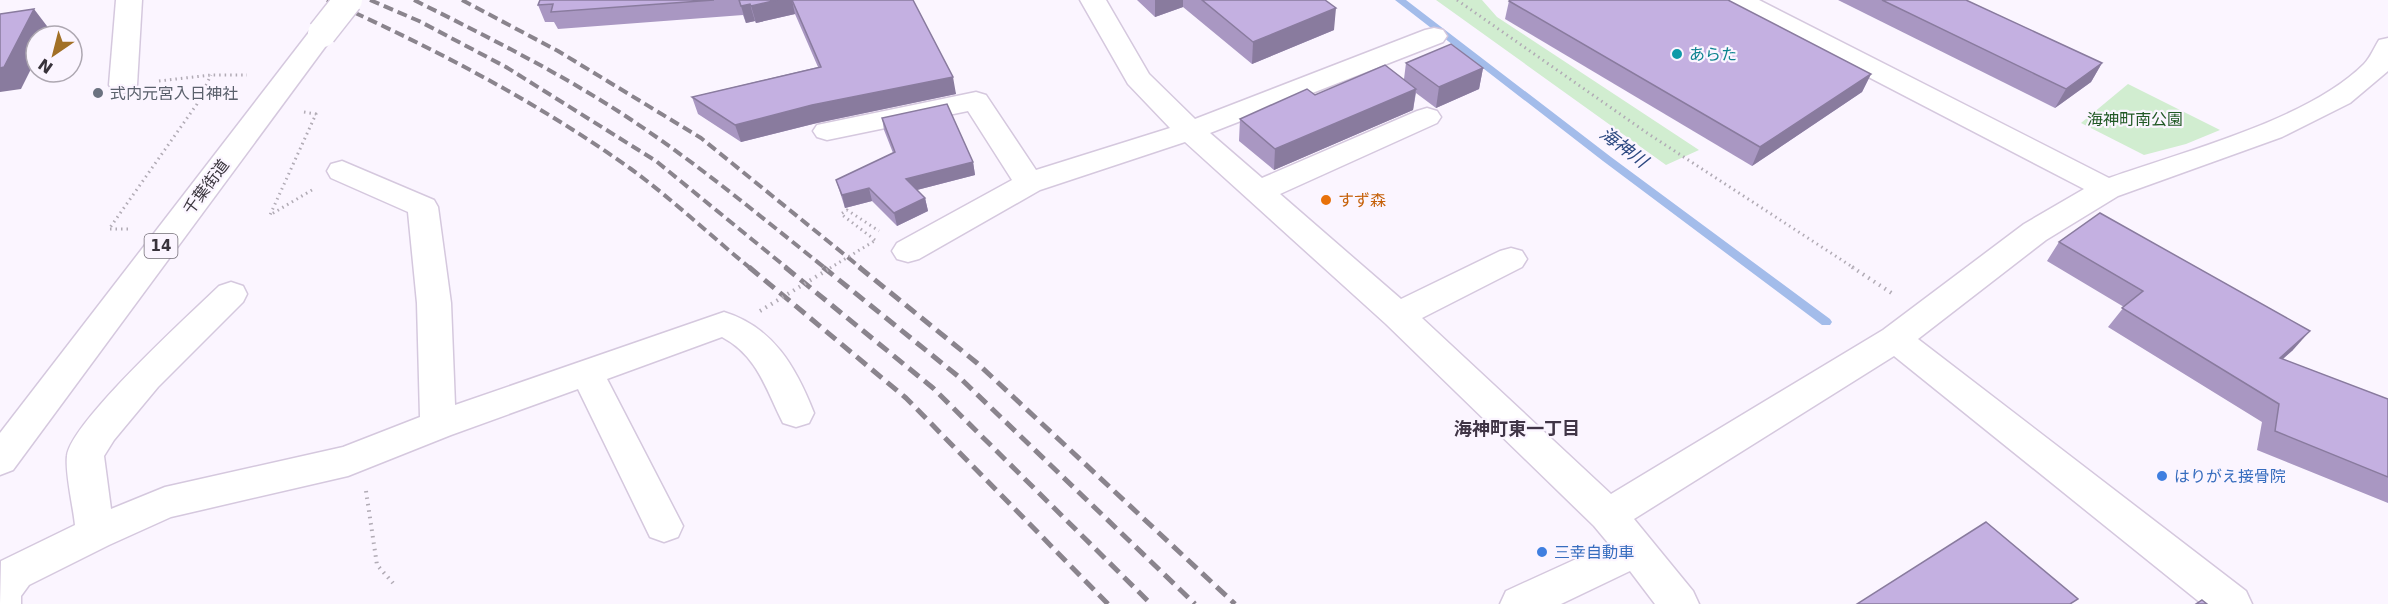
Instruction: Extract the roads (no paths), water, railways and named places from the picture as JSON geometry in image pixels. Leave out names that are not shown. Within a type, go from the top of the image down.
[{"type":"main road","points":[[123,85],[129,0]]},
{"type":"main road","name":"千葉街道","points":[[0,460],[348,0]]},
{"type":"main road","points":[[1093,0],[1138,78],[1190,131],[1398,315],[1608,515],[1679,604]]},
{"type":"main road","points":[[1739,0],[2107,189]]},
{"type":"main road","points":[[897,243],[1029,183],[1190,131],[1434,36]]},
{"type":"main road","points":[[1608,515],[1896,339],[2035,232],[2107,189],[2272,131],[2340,97],[2377,67],[2388,46]]},
{"type":"main road","points":[[827,131],[976,101],[1029,183]]},
{"type":"main road","points":[[1259,191],[1427,117]]},
{"type":"main road","points":[[342,171],[423,207],[434,303],[438,425]]},
{"type":"main road","points":[[1398,315],[1511,259]]},
{"type":"main road","points":[[95,533],[85,455],[101,430],[146,378],[231,294]]},
{"type":"main road","points":[[1,604],[1,592],[15,573],[95,533],[165,503],[348,461],[438,425],[724,324],[746,334],[772,360],[789,393],[795,413]]},
{"type":"main road","points":[[1896,339],[2232,604]]},
{"type":"main road","points":[[587,372],[664,526]]},
{"type":"main road","points":[[1520,604],[1636,550]]},
{"type":"waterway","name":"海神川","points":[[1400,0],[1607,159],[1826,322]]},
{"type":"railway","points":[[327,0],[483,77],[595,144],[631,169],[750,268]]},
{"type":"railway","points":[[370,0],[419,21],[506,67],[656,161],[787,268]]},
{"type":"railway","points":[[414,0],[538,64],[638,124],[693,164],[825,268]]},
{"type":"railway","points":[[462,0],[558,51],[701,138],[861,268]]},
{"type":"railway","points":[[749,267],[906,398],[1108,604]]},
{"type":"railway","points":[[785,267],[933,388],[1151,604]]},
{"type":"railway","points":[[823,267],[959,377],[1195,604]]},
{"type":"railway","points":[[859,267],[977,363],[1235,604]]},
{"type":"place","name":"あらた","points":[[1677,54]]},
{"type":"place","name":"式内元宮入日神社","points":[[98,93]]},
{"type":"place","name":"すず森","points":[[1326,200]]},
{"type":"place","name":"はりがえ接骨院","points":[[2162,476]]},
{"type":"place","name":"三幸自動車","points":[[1542,552]]},
{"type":"district","name":"海神町東一丁目","points":[[1517,428]]},
{"type":"park label","name":"海神町南公園","points":[[2135,119]]}]
